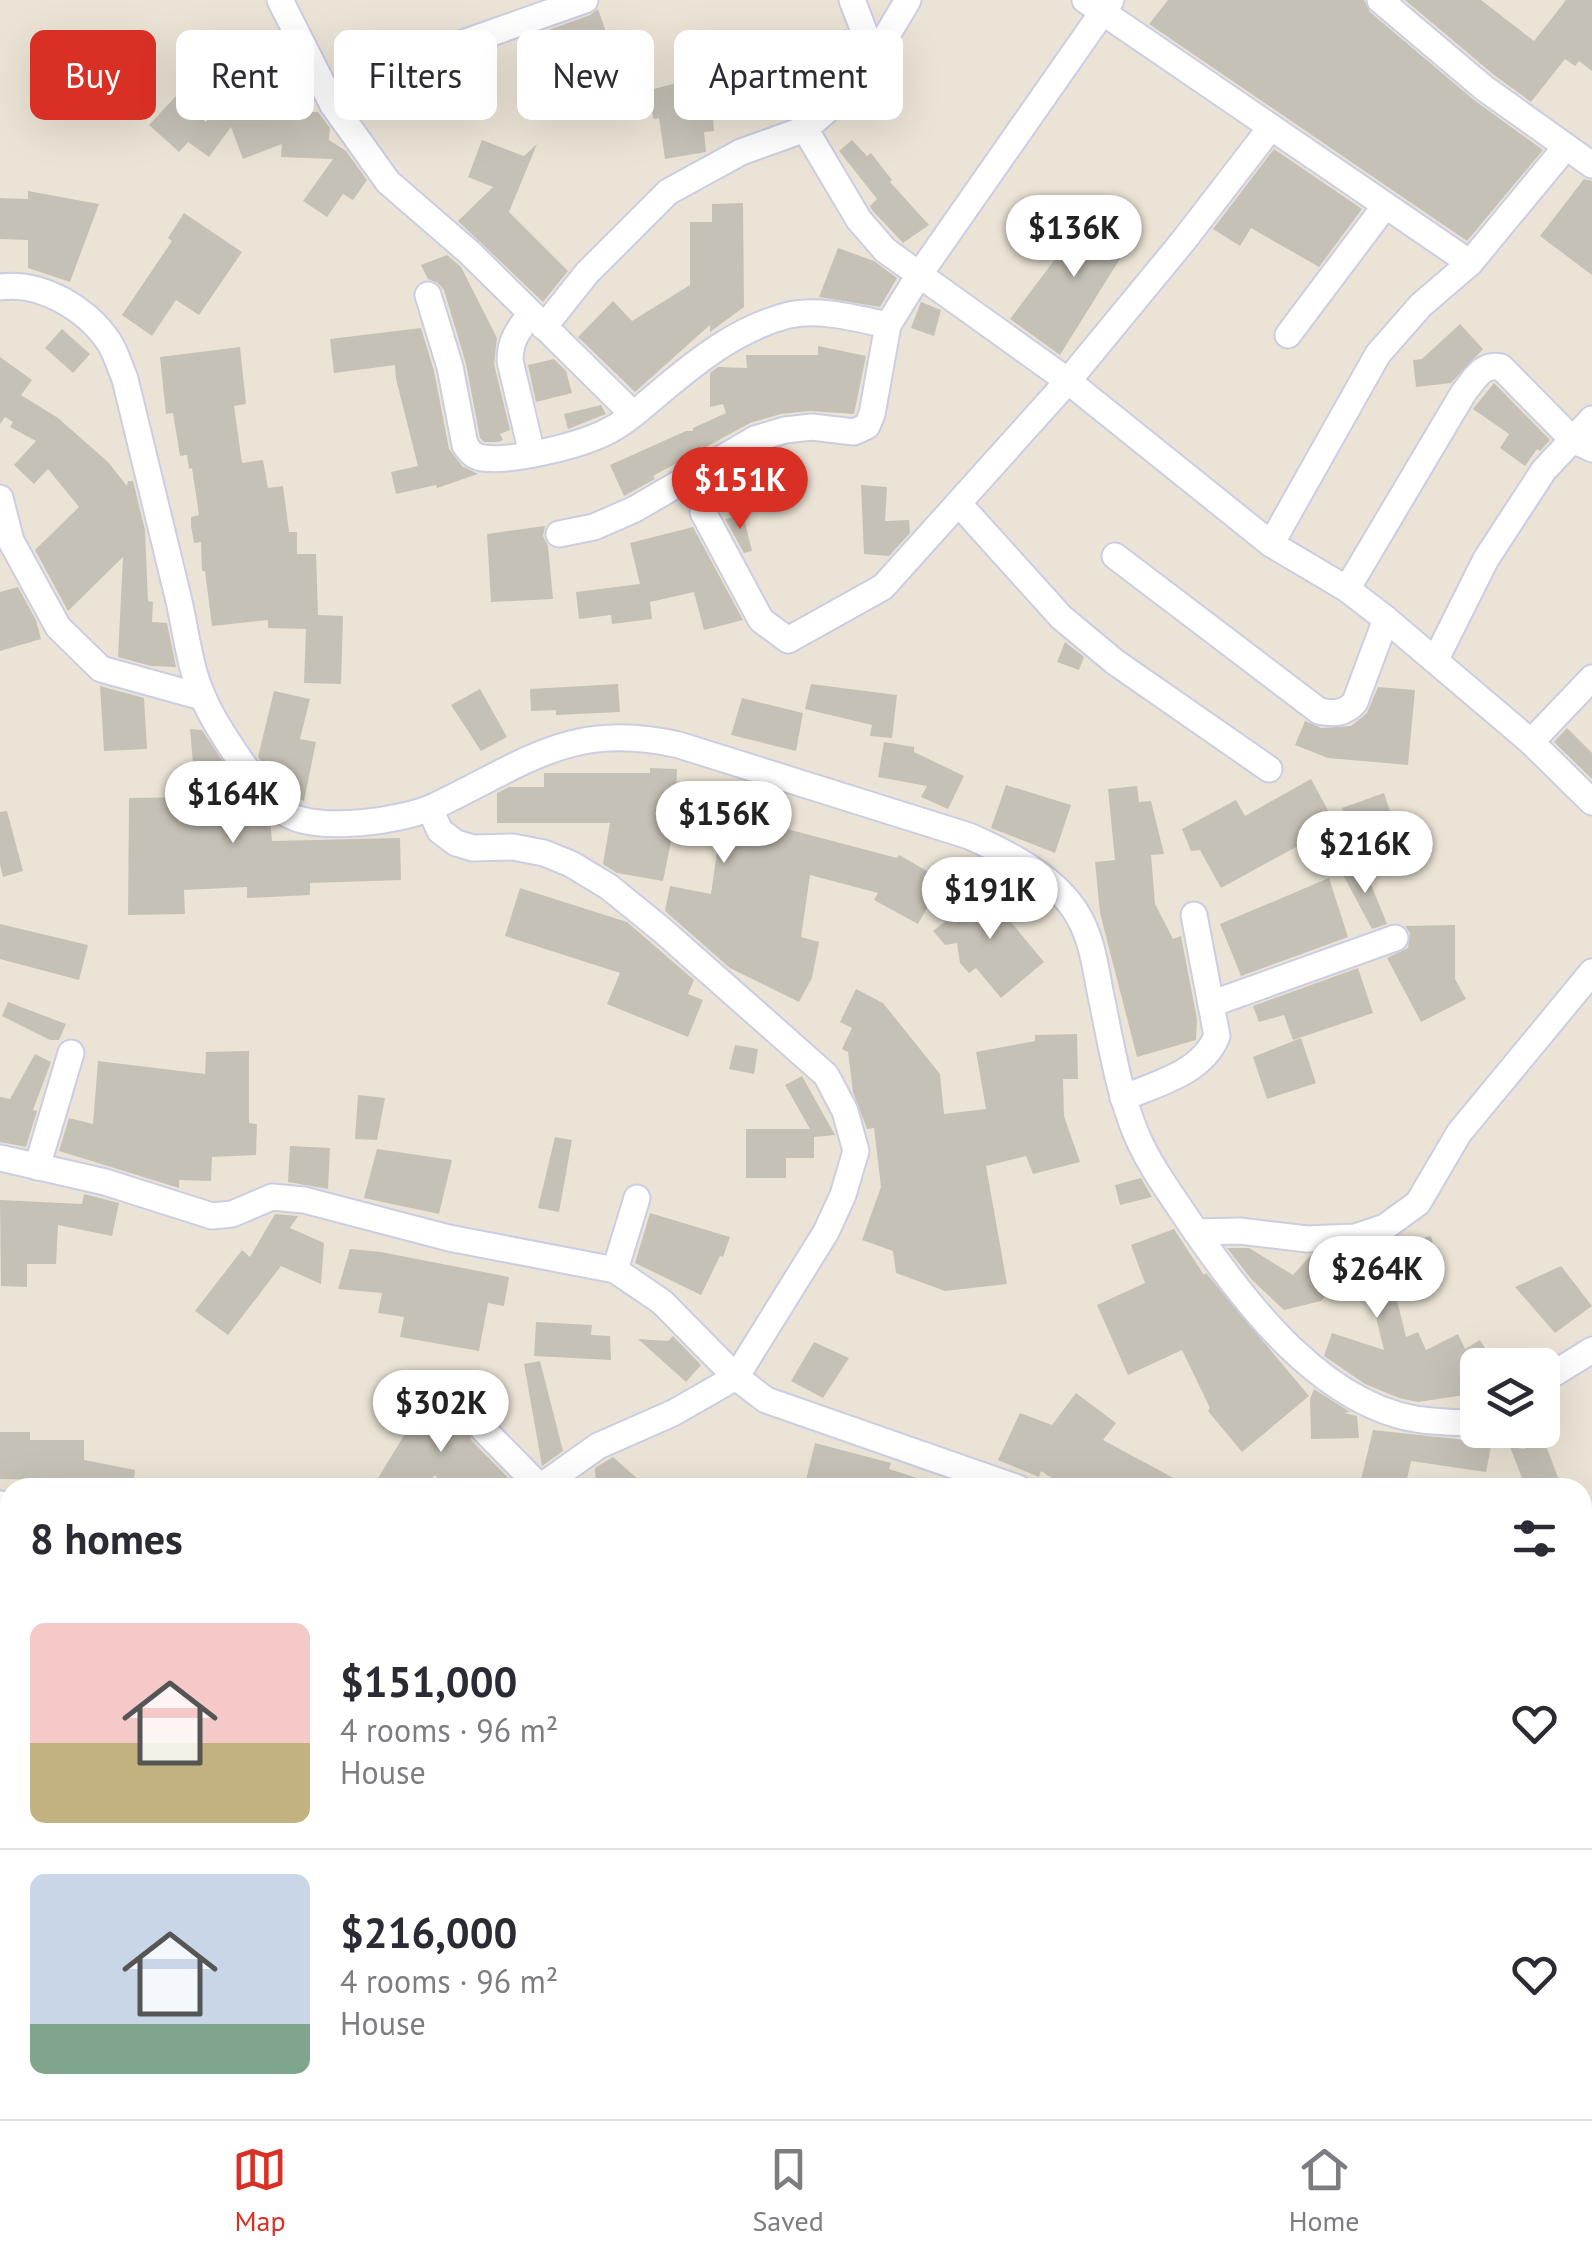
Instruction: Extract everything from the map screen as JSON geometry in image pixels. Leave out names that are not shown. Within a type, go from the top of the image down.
[{"type":"street","points":[[280,0],[333,105],[388,182],[470,252],[633,414]]},
{"type":"street","points":[[333,105],[440,51],[585,0]]},
{"type":"street","points":[[852,0],[863,30]]},
{"type":"street","points":[[890,30],[908,0]]},
{"type":"street","points":[[1380,0],[1484,88],[1592,165]]},
{"type":"street","points":[[558,534],[594,527],[635,509],[755,439],[812,427],[861,430],[870,421],[888,325],[1099,4],[1470,263]]},
{"type":"street","points":[[532,454],[510,346],[668,192],[741,152],[805,129],[815,120]]},
{"type":"street","points":[[703,512],[761,620],[788,640],[883,588],[1068,381],[1184,240],[1270,127]]},
{"type":"street","points":[[805,129],[860,220],[885,250],[1068,381],[1271,544],[1346,589],[1386,619],[1531,742],[1592,802]]},
{"type":"street","points":[[1271,544],[1378,354],[1420,305],[1470,263],[1565,148]]},
{"type":"street","points":[[1288,335],[1386,206]]},
{"type":"street","points":[[0,287],[48,293],[83,313],[110,342],[126,379],[202,696],[262,792],[289,816],[329,825],[383,819],[430,808],[558,746],[608,736],[638,736],[697,751],[982,842],[1008,854],[1072,906],[1088,934],[1123,1098],[1154,1169],[1196,1232],[1277,1336],[1344,1391],[1382,1410],[1426,1421],[1460,1423]]},
{"type":"street","points":[[428,295],[450,367],[464,438],[470,452],[484,458],[532,454],[581,443],[614,428],[706,354],[744,332],[793,314],[842,316],[888,325]]},
{"type":"street","points":[[1346,589],[1464,392],[1484,368],[1500,367],[1582,444]]},
{"type":"street","points":[[1436,659],[1486,558],[1544,470],[1582,444],[1592,420]]},
{"type":"street","points":[[0,498],[11,541],[58,628],[101,669],[202,696]]},
{"type":"street","points":[[960,505],[1061,616],[1115,662],[1270,768]]},
{"type":"street","points":[[1116,556],[1319,712],[1349,710],[1355,702],[1386,619]]},
{"type":"street","points":[[1531,742],[1592,678]]},
{"type":"street","points":[[430,808],[440,831],[456,843],[473,848],[514,847],[544,852],[609,887],[826,1074],[846,1112],[856,1152],[843,1196],[826,1232],[736,1376],[673,1412],[598,1446],[552,1478]]},
{"type":"street","points":[[1123,1098],[1189,1070],[1210,1052],[1218,1036],[1194,916]]},
{"type":"street","points":[[1211,1004],[1395,938]]},
{"type":"street","points":[[1196,1232],[1240,1230],[1307,1239],[1354,1237],[1386,1227],[1418,1203],[1460,1133],[1592,972]]},
{"type":"street","points":[[37,1167],[72,1053]]},
{"type":"street","points":[[0,1158],[105,1182],[212,1216],[232,1214],[272,1197],[304,1200],[448,1238],[615,1270],[662,1302],[736,1376],[766,1400],[989,1478]]},
{"type":"street","points":[[615,1270],[637,1198]]},
{"type":"street","points":[[1560,1370],[1592,1350]]},
{"type":"street","points":[[483,1429],[530,1478]]},
{"type":"building","points":[[1168,0],[1364,0],[1370,12],[1474,100],[1543,150],[1467,241],[1149,24]]},
{"type":"building","points":[[1405,0],[1481,0],[1534,41],[1566,0],[1592,0],[1592,71],[1579,61],[1575,66],[1565,59],[1531,102]]},
{"type":"building","points":[[598,9],[605,30],[549,30]]},
{"type":"building","points":[[674,84],[674,120],[713,120],[714,131],[704,132],[706,152],[665,159],[659,118],[654,119],[654,89]]},
{"type":"building","points":[[176,96],[176,120],[314,120],[314,112],[318,112],[330,128],[329,140],[346,151],[367,180],[353,200],[343,194],[327,217],[303,201],[333,159],[281,157],[282,144],[243,159],[231,127],[209,157],[188,142],[179,152],[149,125]]},
{"type":"building","points":[[482,140],[524,156],[537,144],[509,212],[568,271],[543,302],[458,221],[493,187],[468,177]]},
{"type":"building","points":[[852,140],[867,156],[871,153],[890,182],[929,225],[903,243],[872,210],[870,206],[877,199],[839,151]]},
{"type":"building","points":[[1274,149],[1362,209],[1319,267],[1251,228],[1240,246],[1213,229]]},
{"type":"building","points":[[1584,179],[1592,181],[1592,275],[1540,236]]},
{"type":"building","points":[[28,191],[99,204],[70,282],[28,268],[28,240],[0,239],[0,198],[28,199]]},
{"type":"building","points":[[743,203],[744,307],[710,332],[710,325],[635,392],[578,337],[613,301],[632,321],[690,285],[690,222],[712,222],[712,204]]},
{"type":"building","points":[[1086,206],[1136,233],[1060,355],[1010,319],[1065,246]]},
{"type":"building","points":[[184,213],[242,252],[199,315],[176,300],[152,336],[122,315],[172,241],[168,238]]},
{"type":"building","points":[[838,248],[874,261],[897,278],[880,307],[819,297]]},
{"type":"building","points":[[447,255],[461,267],[497,338],[494,364],[510,430],[500,434],[503,440],[498,442],[484,442],[480,438],[466,364],[444,290],[428,279],[421,265]]},
{"type":"building","points":[[921,302],[941,310],[934,336],[911,328]]},
{"type":"building","points":[[1460,324],[1483,349],[1451,383],[1416,387],[1413,360],[1422,359]]},
{"type":"building","points":[[421,328],[449,449],[462,466],[478,474],[437,488],[436,485],[396,494],[391,472],[418,466],[395,365],[334,373],[330,339]]},
{"type":"building","points":[[62,329],[90,354],[73,373],[45,348]]},
{"type":"building","points":[[818,346],[866,356],[854,414],[810,411],[750,423],[624,496],[610,465],[726,413],[723,404],[710,407],[710,373],[718,367],[747,368],[746,355],[818,355]]},
{"type":"building","points":[[240,347],[246,404],[234,406],[242,463],[263,460],[268,488],[283,486],[289,532],[297,532],[297,554],[316,554],[318,615],[343,616],[341,684],[304,683],[306,629],[268,628],[268,620],[212,626],[201,542],[194,543],[191,526],[191,517],[199,515],[192,468],[189,469],[187,455],[180,456],[173,413],[166,414],[160,357]]},
{"type":"building","points":[[0,357],[32,380],[21,395],[58,418],[108,462],[127,486],[128,481],[133,481],[145,530],[152,622],[167,623],[176,667],[151,666],[118,657],[123,557],[68,611],[35,550],[79,507],[48,469],[34,484],[14,465],[36,441],[10,427],[13,422],[5,417],[0,424]]},
{"type":"building","points":[[554,359],[566,371],[572,393],[536,402],[528,365]]},
{"type":"building","points":[[1494,383],[1550,440],[1540,451],[1537,449],[1525,466],[1500,448],[1509,434],[1473,409]]},
{"type":"building","points":[[601,405],[606,414],[568,429],[564,414]]},
{"type":"building","points":[[861,485],[887,487],[885,521],[909,520],[910,533],[889,556],[864,554]]},
{"type":"building","points":[[743,515],[752,551],[744,553],[725,519]]},
{"type":"building","points":[[545,526],[543,536],[548,546],[553,599],[491,602],[487,534]]},
{"type":"building","points":[[693,527],[743,620],[704,630],[694,592],[650,602],[652,619],[612,624],[611,615],[579,619],[576,592],[640,584],[630,543]]},
{"type":"building","points":[[18,587],[36,620],[41,639],[0,651],[0,592]]},
{"type":"building","points":[[1065,642],[1084,657],[1079,670],[1057,662]]},
{"type":"building","points":[[618,684],[620,712],[556,715],[556,710],[531,711],[530,689]]},
{"type":"building","points":[[811,684],[897,695],[892,738],[870,736],[872,725],[805,709]]},
{"type":"building","points":[[100,686],[144,698],[147,749],[104,751]]},
{"type":"building","points":[[1378,687],[1415,690],[1408,765],[1328,758],[1295,745],[1305,721],[1322,728],[1351,726],[1367,713]]},
{"type":"building","points":[[480,689],[507,737],[481,751],[451,705]]},
{"type":"building","points":[[274,691],[310,699],[300,739],[316,742],[304,801],[288,794],[258,757]]},
{"type":"building","points":[[742,698],[803,713],[796,751],[731,735]]},
{"type":"building","points":[[1567,728],[1592,753],[1592,779],[1554,742]]},
{"type":"building","points":[[190,729],[202,730],[240,787],[270,821],[272,841],[400,838],[401,880],[310,883],[310,895],[247,898],[247,887],[184,890],[185,914],[128,915],[129,798],[196,797]]},
{"type":"building","points":[[884,742],[914,747],[914,752],[964,776],[948,809],[921,797],[927,786],[878,777]]},
{"type":"building","points":[[650,768],[677,769],[676,792],[724,798],[723,808],[787,816],[787,829],[897,858],[899,855],[943,880],[918,924],[874,900],[878,893],[810,875],[801,937],[819,942],[812,978],[799,1002],[730,968],[665,911],[670,886],[711,894],[719,838],[673,832],[663,881],[617,873],[603,864],[610,823],[497,823],[497,793],[509,787],[544,787],[544,773],[650,773]]},
{"type":"building","points":[[1311,779],[1336,825],[1221,888],[1200,850],[1191,851],[1182,829],[1236,800],[1245,816]]},
{"type":"building","points":[[1006,785],[1071,805],[1055,853],[991,828]]},
{"type":"building","points":[[1137,786],[1139,802],[1151,801],[1164,854],[1151,855],[1155,904],[1173,939],[1181,936],[1197,1019],[1196,1040],[1137,1057],[1100,913],[1095,862],[1115,860],[1108,789]]},
{"type":"building","points":[[1384,793],[1396,829],[1354,844],[1342,808]]},
{"type":"building","points":[[7,811],[23,871],[3,877],[0,812]]},
{"type":"building","points":[[1363,865],[1387,924],[1372,929],[1342,873]]},
{"type":"building","points":[[1329,878],[1348,937],[1241,976],[1220,924]]},
{"type":"building","points":[[993,884],[1009,904],[1001,910],[1044,962],[1001,998],[976,968],[969,973],[960,963],[957,943],[945,945],[933,931]]},
{"type":"building","points":[[520,888],[627,922],[694,980],[688,994],[703,1000],[688,1037],[607,1004],[620,973],[505,936]]},
{"type":"building","points":[[0,924],[88,945],[79,980],[0,959]]},
{"type":"building","points":[[1455,925],[1455,979],[1466,999],[1421,1022],[1387,958],[1408,948],[1410,933],[1405,926]]},
{"type":"building","points":[[1358,968],[1373,1013],[1293,1040],[1284,1015],[1259,1022],[1253,1006]]},
{"type":"building","points":[[856,989],[883,1003],[940,1074],[944,1114],[986,1109],[976,1052],[1035,1041],[1035,1035],[1077,1034],[1078,1079],[1063,1079],[1064,1116],[1080,1162],[1033,1174],[1026,1156],[986,1166],[1007,1284],[945,1291],[896,1273],[893,1251],[862,1240],[881,1187],[874,1128],[867,1129],[853,1092],[848,1052],[842,1049],[852,1028],[840,1022]]},
{"type":"building","points":[[8,1002],[66,1024],[59,1040],[50,1040],[2,1016]]},
{"type":"building","points":[[1301,1038],[1316,1083],[1267,1099],[1253,1057]]},
{"type":"building","points":[[735,1045],[758,1049],[754,1074],[729,1069]]},
{"type":"building","points":[[249,1051],[249,1123],[257,1124],[256,1155],[212,1157],[211,1181],[179,1180],[179,1188],[59,1151],[69,1118],[93,1124],[98,1061],[205,1074],[206,1052]]},
{"type":"building","points":[[35,1054],[51,1062],[33,1110],[37,1111],[26,1147],[0,1142],[0,1097],[10,1099]]},
{"type":"building","points":[[802,1076],[835,1135],[814,1137],[814,1158],[786,1158],[786,1178],[746,1178],[746,1129],[810,1129],[785,1085]]},
{"type":"building","points":[[358,1095],[385,1098],[377,1140],[355,1139]]},
{"type":"building","points":[[555,1137],[572,1140],[559,1212],[538,1208]]},
{"type":"building","points":[[290,1146],[330,1148],[328,1189],[288,1182]]},
{"type":"building","points":[[377,1149],[452,1160],[439,1214],[364,1198]]},
{"type":"building","points":[[1141,1178],[1152,1197],[1120,1205],[1115,1185]]},
{"type":"building","points":[[84,1194],[119,1203],[112,1236],[58,1225],[56,1264],[27,1264],[27,1287],[1,1286],[0,1200],[82,1204]]},
{"type":"building","points":[[650,1213],[730,1237],[701,1295],[635,1263]]},
{"type":"building","points":[[275,1214],[298,1216],[290,1228],[324,1243],[321,1284],[281,1266],[228,1335],[195,1311],[242,1250],[250,1257]]},
{"type":"building","points":[[1174,1229],[1204,1275],[1309,1396],[1242,1452],[1208,1411],[1210,1408],[1182,1350],[1128,1375],[1097,1305],[1145,1283],[1131,1245]]},
{"type":"building","points":[[1431,1236],[1437,1259],[1407,1267],[1412,1288],[1395,1292],[1406,1337],[1418,1332],[1426,1350],[1458,1334],[1465,1348],[1460,1348],[1460,1396],[1418,1402],[1399,1398],[1365,1384],[1324,1356],[1332,1333],[1384,1350],[1369,1289],[1344,1295],[1354,1266],[1321,1301],[1284,1310],[1252,1280],[1227,1248],[1249,1248],[1293,1275],[1311,1255],[1320,1255],[1327,1262]]},
{"type":"building","points":[[350,1249],[509,1277],[504,1306],[488,1303],[479,1351],[400,1337],[404,1317],[378,1313],[382,1293],[338,1289]]},
{"type":"building","points":[[1561,1266],[1592,1306],[1555,1333],[1515,1287]]},
{"type":"building","points":[[536,1322],[592,1325],[591,1335],[610,1336],[611,1360],[534,1356]]},
{"type":"building","points":[[673,1336],[701,1365],[686,1382],[638,1339],[668,1341]]},
{"type":"building","points":[[1480,1340],[1485,1348],[1467,1348]]},
{"type":"building","points":[[814,1342],[849,1358],[823,1398],[791,1381]]},
{"type":"building","points":[[540,1361],[563,1451],[542,1466],[524,1364]]},
{"type":"building","points":[[1314,1389],[1350,1412],[1344,1413],[1357,1416],[1359,1438],[1311,1439],[1310,1399]]},
{"type":"building","points":[[1076,1393],[1116,1423],[1103,1440],[1173,1478],[1052,1478],[1041,1471],[1039,1477],[998,1460],[1020,1413],[1052,1425]]},
{"type":"building","points":[[427,1398],[468,1424],[471,1440],[508,1478],[435,1475],[378,1478]]},
{"type":"building","points":[[1373,1430],[1460,1440],[1460,1448],[1491,1448],[1486,1472],[1411,1461],[1407,1478],[1361,1478]]},
{"type":"building","points":[[0,1432],[30,1432],[30,1440],[84,1440],[84,1460],[135,1470],[134,1478],[0,1478]]},
{"type":"building","points":[[815,1443],[891,1463],[889,1469],[917,1478],[806,1478]]},
{"type":"building","points":[[1510,1448],[1547,1448],[1558,1478],[1522,1478]]},
{"type":"building","points":[[613,1457],[637,1478],[596,1478],[595,1468]]}]
